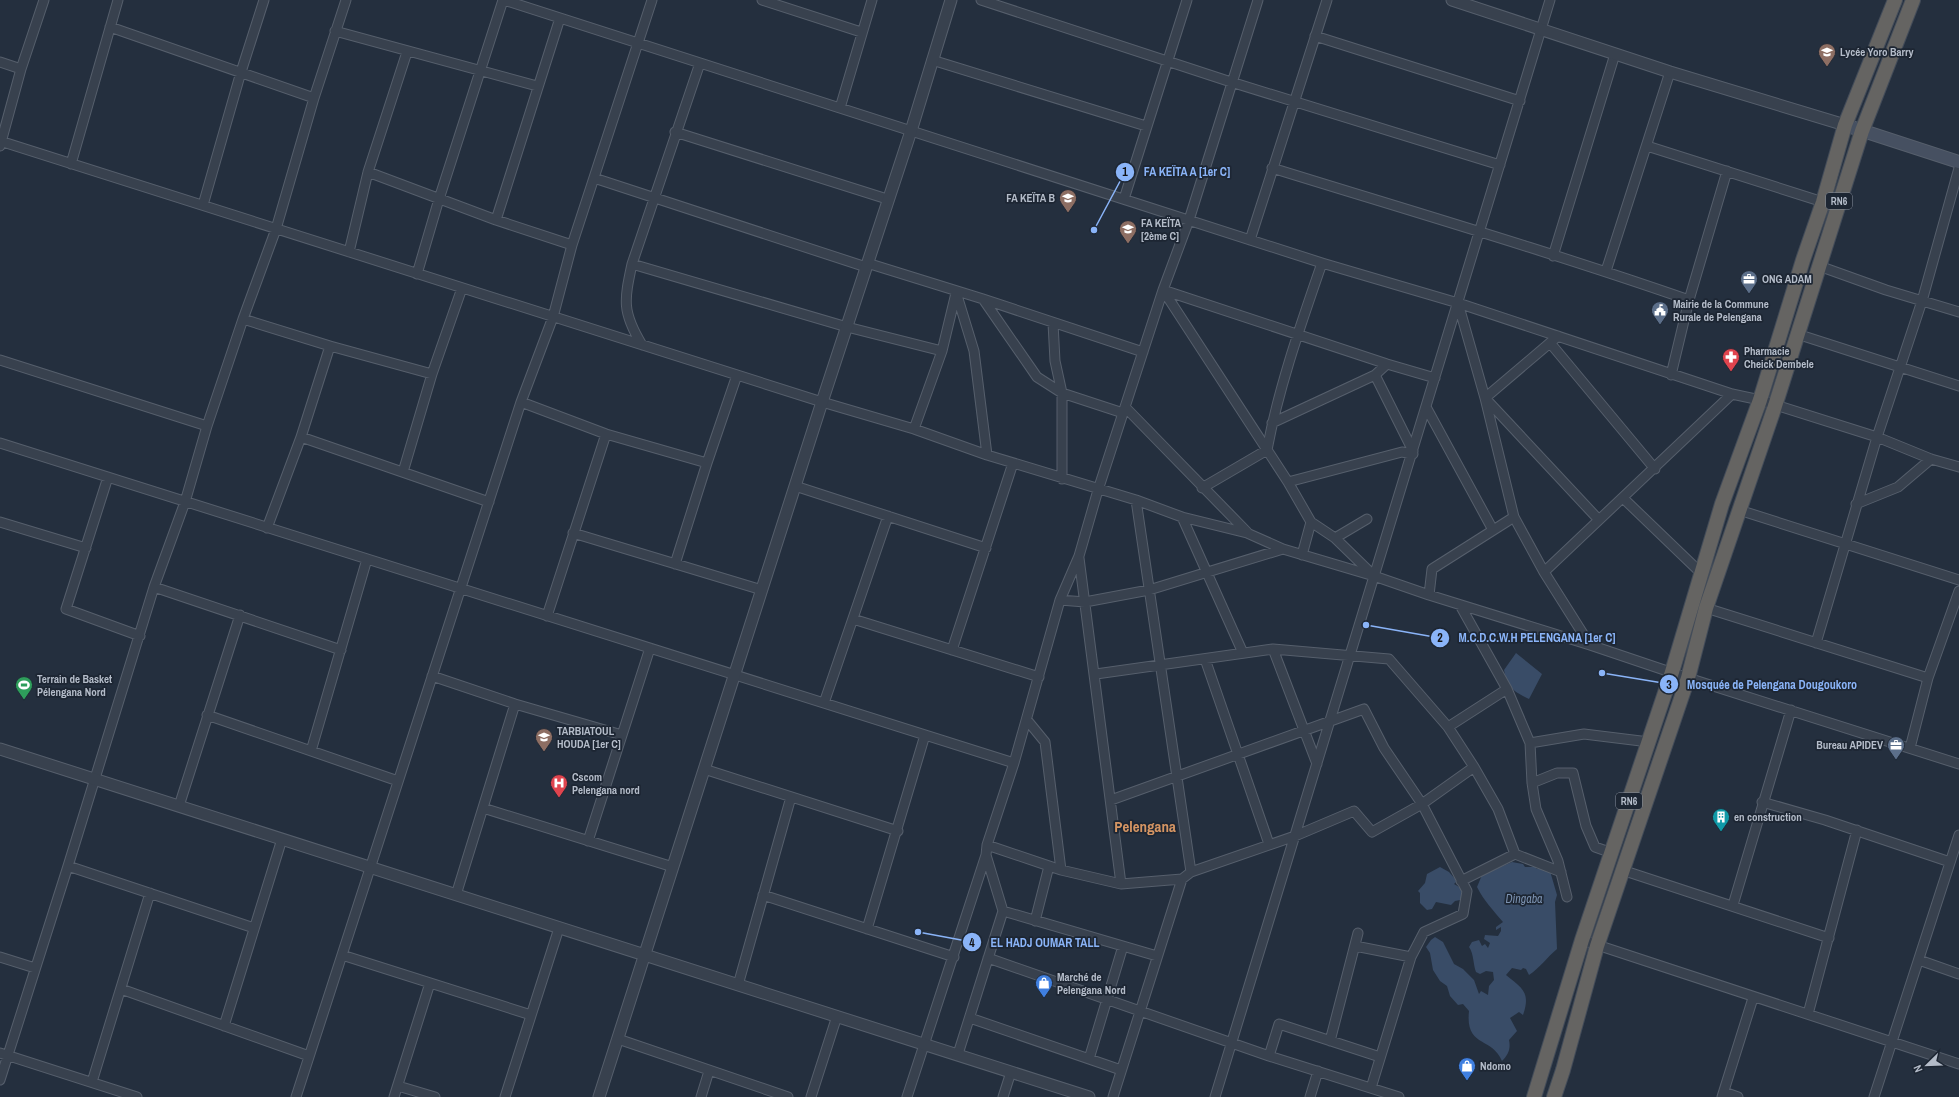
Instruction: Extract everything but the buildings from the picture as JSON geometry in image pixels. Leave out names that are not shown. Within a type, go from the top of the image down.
[{"type":"highway","name":"RN6","points":[[1534,1097],[1582,940],[1672,672],[1722,504],[1760,400],[1803,260],[1823,202],[1845,125],[1895,0]]},
{"type":"highway","name":"RN6","points":[[1554,1097],[1563,1070],[1597,946],[1688,678],[1706,608],[1775,406],[1862,131],[1913,0]]},
{"type":"main road","points":[[1845,125],[1959,162]]},
{"type":"street","points":[[44,0],[21,69],[0,143],[203,205],[737,376],[914,429],[987,455],[1098,490],[1136,500],[1182,517],[1247,533],[1283,549],[1374,576],[1460,605],[1590,645],[1688,678],[1959,764]]},
{"type":"street","points":[[71,164],[118,0]]},
{"type":"street","points":[[203,205],[240,72],[264,0]]},
{"type":"street","points":[[0,1080],[4,1054],[35,968],[68,866],[140,636],[154,586],[185,502],[207,426],[243,319],[276,229],[314,98],[346,0]]},
{"type":"street","points":[[417,274],[439,199],[504,0],[1322,263],[1458,303],[1671,375],[1732,394],[1760,400],[1877,437],[1931,459],[1959,467]]},
{"type":"street","points":[[296,1097],[521,402],[553,317],[572,245],[652,0]]},
{"type":"street","points":[[762,0],[862,32]]},
{"type":"street","points":[[840,108],[872,0]]},
{"type":"street","points":[[599,1097],[887,199],[912,131],[951,0]]},
{"type":"street","points":[[982,0],[1231,82],[1500,165]]},
{"type":"street","points":[[1124,199],[1187,0]]},
{"type":"street","points":[[907,1097],[954,957],[986,855],[987,845],[1027,720],[1060,600],[1079,556],[1098,490],[1163,290],[1188,220],[1258,0]]},
{"type":"street","points":[[1250,240],[1327,0]]},
{"type":"street","points":[[1452,0],[1542,28],[1670,72],[1845,125]]},
{"type":"street","points":[[1215,1097],[1550,0]]},
{"type":"street","points":[[496,220],[537,86],[560,18]]},
{"type":"street","points":[[110,27],[314,98]]},
{"type":"street","points":[[336,31],[407,52],[537,86]]},
{"type":"street","points":[[1315,36],[1520,101]]},
{"type":"street","points":[[349,252],[368,172],[407,52]]},
{"type":"street","points":[[1553,256],[1614,54]]},
{"type":"street","points":[[932,60],[1146,126]]},
{"type":"street","points":[[0,62],[21,69]]},
{"type":"street","points":[[642,345],[630,325],[626,308],[626,291],[632,264],[700,63]]},
{"type":"street","points":[[1606,271],[1648,146],[1670,72]]},
{"type":"street","points":[[676,132],[887,199]]},
{"type":"street","points":[[1648,146],[1823,202]]},
{"type":"street","points":[[1272,168],[1553,256],[1606,271],[1689,300]]},
{"type":"street","points":[[1816,643],[1846,545],[1856,504],[1922,301],[1959,168]]},
{"type":"street","points":[[1671,375],[1689,300],[1727,171]]},
{"type":"street","points":[[368,172],[496,220],[572,245]]},
{"type":"street","points":[[594,178],[866,265],[983,299],[1143,352]]},
{"type":"street","points":[[1202,488],[1266,450],[1272,423],[1298,335],[1322,263]]},
{"type":"street","points":[[632,264],[847,327],[942,351]]},
{"type":"street","points":[[1819,266],[1886,290],[1959,312]]},
{"type":"street","points":[[403,472],[432,374],[462,288]]},
{"type":"street","points":[[1163,290],[1298,335],[1435,378]]},
{"type":"street","points":[[1163,290],[1288,482],[1311,522],[1335,538],[1374,576]]},
{"type":"street","points":[[914,429],[942,351],[956,292]]},
{"type":"street","points":[[956,292],[974,351],[987,455]]},
{"type":"street","points":[[983,299],[1037,377],[1062,393],[1124,410],[1247,533]]},
{"type":"street","points":[[1458,303],[1485,398],[1514,517],[1544,572],[1590,645]]},
{"type":"street","points":[[243,319],[330,346],[432,374]]},
{"type":"street","points":[[1053,323],[1055,360],[1062,393],[1062,479]]},
{"type":"street","points":[[1797,334],[1959,386]]},
{"type":"street","points":[[1485,398],[1551,344],[1558,336]]},
{"type":"street","points":[[1551,344],[1654,469]]},
{"type":"street","points":[[267,528],[301,436],[330,346]]},
{"type":"street","points":[[0,360],[207,426]]},
{"type":"street","points":[[1272,423],[1376,375],[1388,364]]},
{"type":"street","points":[[1376,375],[1413,452]]},
{"type":"street","points":[[676,564],[707,462],[737,376]]},
{"type":"street","points":[[1544,572],[1732,394]]},
{"type":"street","points":[[1485,398],[1599,520]]},
{"type":"street","points":[[521,402],[606,434],[707,462]]},
{"type":"street","points":[[1426,407],[1493,530]]},
{"type":"street","points":[[547,616],[606,434]]},
{"type":"street","points":[[301,436],[489,502]]},
{"type":"street","points":[[0,443],[1014,763]]},
{"type":"street","points":[[1288,482],[1402,452],[1413,452]]},
{"type":"street","points":[[1856,504],[1898,486],[1931,459]]},
{"type":"street","points":[[952,650],[1013,463]]},
{"type":"street","points":[[108,477],[66,609],[140,636]]},
{"type":"street","points":[[795,486],[986,548]]},
{"type":"street","points":[[1623,498],[1701,573]]},
{"type":"street","points":[[1136,500],[1191,872]]},
{"type":"street","points":[[1739,510],[1959,580]]},
{"type":"street","points":[[824,703],[888,516]]},
{"type":"street","points":[[1182,517],[1243,653]]},
{"type":"street","points":[[1429,595],[1432,569],[1514,517]]},
{"type":"street","points":[[1335,538],[1367,519]]},
{"type":"street","points":[[0,522],[86,548]]},
{"type":"street","points":[[1302,555],[1311,522]]},
{"type":"street","points":[[573,533],[762,590]]},
{"type":"street","points":[[1060,600],[1085,602],[1149,590],[1283,549]]},
{"type":"street","points":[[1079,556],[1096,674],[1122,884]]},
{"type":"street","points":[[311,751],[367,559]]},
{"type":"street","points":[[154,586],[341,650]]},
{"type":"street","points":[[1910,748],[1928,678],[1959,591]]},
{"type":"street","points":[[1460,605],[1507,689],[1530,743],[1532,783],[1536,809],[1561,872],[1566,897]]},
{"type":"street","points":[[1706,608],[1928,678]]},
{"type":"street","points":[[179,806],[240,615]]},
{"type":"street","points":[[853,619],[1039,677]]},
{"type":"street","points":[[588,841],[650,648]]},
{"type":"street","points":[[1096,674],[1273,649],[1389,659],[1448,727],[1474,767],[1498,809],[1515,854],[1561,872]]},
{"type":"street","points":[[1273,649],[1317,764]]},
{"type":"street","points":[[1205,659],[1269,844]]},
{"type":"street","points":[[432,676],[514,704],[622,735]]},
{"type":"street","points":[[1448,727],[1507,689]]},
{"type":"street","points":[[456,895],[514,704]]},
{"type":"street","points":[[1111,800],[1364,708],[1384,748],[1422,804],[1467,891],[1462,914],[1424,932],[1411,957],[1371,1088]]},
{"type":"street","points":[[1733,905],[1762,802],[1791,710]]},
{"type":"street","points":[[207,715],[398,781]]},
{"type":"street","points":[[1027,720],[1045,742],[1062,870]]},
{"type":"street","points":[[1530,743],[1584,734],[1649,742]]},
{"type":"street","points":[[867,929],[926,736]]},
{"type":"street","points":[[0,749],[1089,1097]]},
{"type":"street","points":[[987,845],[1062,870],[1122,884],[1182,879],[1191,872],[1295,836],[1354,811],[1372,832],[1422,804],[1474,767]]},
{"type":"street","points":[[704,770],[898,831]]},
{"type":"street","points":[[1532,783],[1557,774],[1574,773],[1586,826],[1595,847],[1612,853]]},
{"type":"street","points":[[738,985],[791,797]]},
{"type":"street","points":[[1762,802],[1857,830],[1950,862]]},
{"type":"street","points":[[483,808],[673,867]]},
{"type":"street","points":[[1808,1014],[1830,938],[1857,830]]},
{"type":"street","points":[[1874,1097],[1959,835]]},
{"type":"street","points":[[224,1026],[282,839]]},
{"type":"street","points":[[1461,881],[1515,854]]},
{"type":"street","points":[[958,1054],[1003,911],[986,855]]},
{"type":"street","points":[[68,866],[254,928]]},
{"type":"street","points":[[1035,920],[1049,866]]},
{"type":"street","points":[[1622,870],[1733,905],[1830,938]]},
{"type":"street","points":[[1113,1097],[1182,879]]},
{"type":"street","points":[[92,1082],[150,893]]},
{"type":"street","points":[[763,895],[954,957]]},
{"type":"street","points":[[1003,911],[1157,956]]},
{"type":"street","points":[[505,1097],[559,928]]},
{"type":"street","points":[[1330,1041],[1358,933]]},
{"type":"street","points":[[1582,940],[1754,998],[1808,1014],[1959,1064]]},
{"type":"street","points":[[1089,1059],[1123,946]]},
{"type":"street","points":[[1355,946],[1411,957]]},
{"type":"street","points":[[342,955],[531,1015]]},
{"type":"street","points":[[0,957],[35,968]]},
{"type":"street","points":[[988,958],[1232,1041],[1269,1056],[1399,1097]]},
{"type":"street","points":[[1919,960],[1959,974]]},
{"type":"street","points":[[394,1097],[430,983]]},
{"type":"street","points":[[121,989],[309,1056]]},
{"type":"street","points":[[1738,1097],[1723,1095],[1754,998]]},
{"type":"street","points":[[810,1097],[837,1016]]},
{"type":"street","points":[[970,1018],[1121,1070]]},
{"type":"street","points":[[1269,1056],[1279,1024],[1380,1057]]},
{"type":"street","points":[[618,1039],[788,1097]]},
{"type":"street","points":[[4,1054],[137,1097]]},
{"type":"street","points":[[701,1097],[709,1070]]},
{"type":"street","points":[[1310,1097],[1318,1071]]},
{"type":"street","points":[[1003,1097],[1011,1072]]},
{"type":"street","points":[[398,1086],[435,1097]]},
{"type":"water","points":[[1516,653],[1542,674],[1529,699],[1515,691],[1507,681],[1504,670]]},
{"type":"water","name":"Dingaba","points":[[1512,862],[1523,864],[1525,867],[1535,867],[1537,869],[1542,867],[1550,871],[1557,895],[1555,902],[1557,949],[1529,975],[1526,969],[1523,968],[1521,970],[1512,968],[1506,975],[1521,987],[1524,991],[1526,1001],[1523,1015],[1519,1012],[1510,1018],[1517,1031],[1509,1040],[1510,1046],[1508,1052],[1502,1061],[1498,1053],[1475,1036],[1471,1031],[1469,1011],[1463,1004],[1458,1005],[1450,996],[1447,986],[1440,981],[1433,970],[1430,953],[1426,947],[1435,937],[1443,942],[1454,964],[1463,969],[1474,980],[1479,994],[1481,991],[1488,995],[1489,986],[1494,980],[1493,972],[1486,971],[1480,974],[1476,972],[1472,953],[1469,947],[1472,942],[1479,940],[1482,946],[1485,944],[1488,948],[1490,943],[1484,939],[1485,935],[1498,936],[1501,931],[1501,927],[1496,930],[1496,927],[1503,922],[1477,887],[1482,875]]},
{"type":"water","points":[[1440,867],[1449,872],[1457,881],[1454,884],[1461,888],[1462,896],[1460,900],[1455,901],[1451,905],[1436,902],[1432,909],[1427,910],[1420,903],[1420,893],[1418,891],[1425,883],[1427,874]]},
{"type":"place","name":"Lycée Yoro Barry","points":[[1827,67]]},
{"type":"place","name":"FA KEÏTA B","points":[[1068,213]]},
{"type":"place","name":"FA KEÏTA A [1er C]","points":[[1094,230]]},
{"type":"place","name":"FA KEÏTA [2ème C]","points":[[1128,244]]},
{"type":"place","name":"ONG ADAM","points":[[1749,294]]},
{"type":"place","name":"Mairie de la Commune Rurale de Pelengana","points":[[1660,325]]},
{"type":"place","name":"Pharmacie Cheick Dembele","points":[[1731,372]]},
{"type":"place","name":"M.C.D.C.W.H PELENGANA [1er C]","points":[[1366,625]]},
{"type":"place","name":"Mosquée de Pelengana Dougoukoro","points":[[1602,673]]},
{"type":"place","name":"Terrain de Basket Pélengana Nord","points":[[24,700]]},
{"type":"place","name":"TARBIATOUL HOUDA [1er C]","points":[[544,752]]},
{"type":"place","name":"Bureau APIDEV","points":[[1896,760]]},
{"type":"place","name":"Cscom Pelengana nord","points":[[559,798]]},
{"type":"place","name":"en construction","points":[[1721,832]]},
{"type":"place","name":"EL HADJ OUMAR TALL","points":[[918,932]]},
{"type":"place","name":"Marché de Pelengana Nord","points":[[1044,998]]},
{"type":"place","name":"Ndomo","points":[[1467,1081]]},
{"type":"district","name":"Pelengana","points":[[1145,827]]}]
